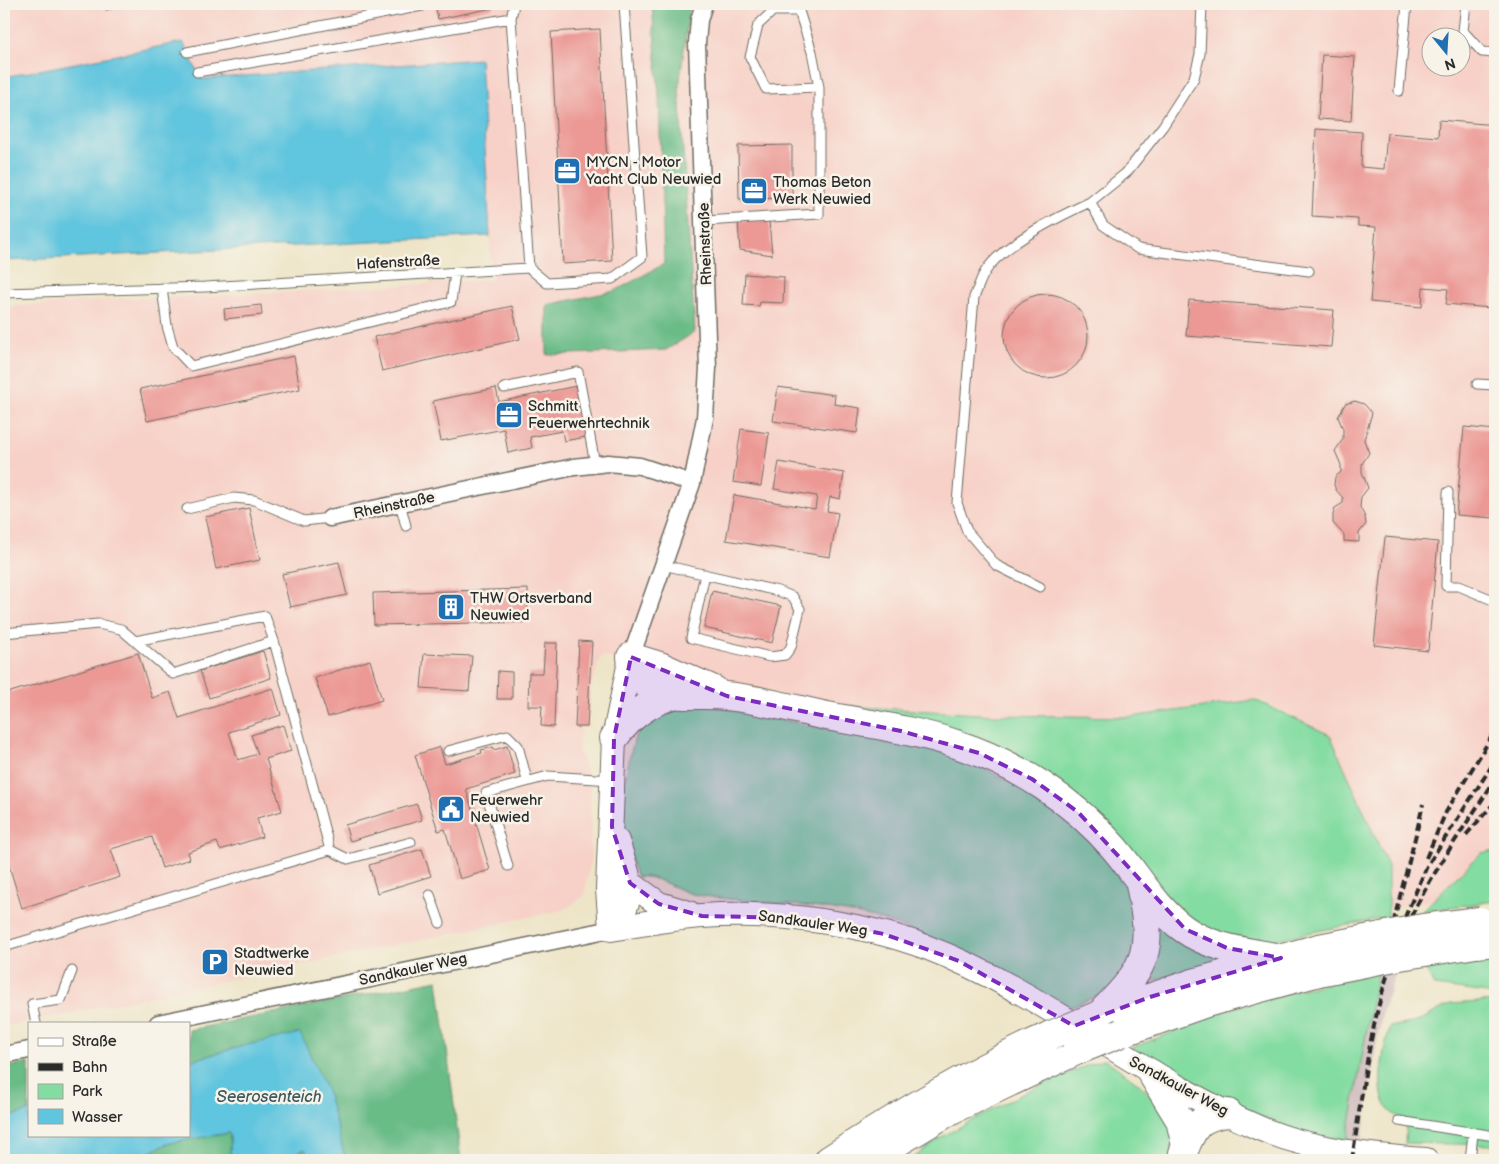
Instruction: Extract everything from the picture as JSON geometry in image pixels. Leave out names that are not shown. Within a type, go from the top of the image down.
[{"type":"highway","points":[[631,657],[639,677],[658,690],[675,694],[727,696],[934,738],[956,744],[1005,765],[1058,796],[1085,818],[1117,851],[1140,884],[1173,919],[1198,937],[1227,948],[1282,958],[1319,960]]},
{"type":"highway","points":[[631,657],[660,666],[727,696]]},
{"type":"highway","points":[[614,738],[626,722],[640,710],[657,700],[675,694]]},
{"type":"highway","points":[[1099,1015],[1131,981],[1145,954],[1148,923],[1140,884]]},
{"type":"highway","points":[[868,1160],[953,1109],[1076,1051],[1319,960],[1423,928],[1486,931]]},
{"type":"highway","points":[[829,1160],[884,1124],[958,1080],[1051,1035],[1099,1015],[1194,983],[1282,958]]},
{"type":"highway","points":[[1152,1074],[1180,1120],[1187,1155]]},
{"type":"highway","points":[[903,1160],[953,1109]]},
{"type":"highway","points":[[1187,1155],[1196,1126],[1206,1117],[1228,1113]]},
{"type":"street","name":"Rheinstraße","points":[[611,929],[608,889],[612,827],[614,738],[631,657],[692,483],[705,418],[708,368],[705,221],[697,43],[699,20],[704,4]]},
{"type":"street","name":"Rheinstraße","points":[[330,518],[595,464],[608,463],[640,466],[692,483]]},
{"type":"street","name":"Rheinstraße","points":[[611,929],[625,913],[629,899],[630,883],[612,827]]},
{"type":"street","points":[[630,883],[659,904],[702,916]]},
{"type":"street","name":"Sandkauler Weg","points":[[163,1022],[611,929],[702,916],[755,915],[795,918],[884,934],[924,946],[997,980],[1152,1074],[1260,1128],[1299,1141],[1374,1156],[1426,1160]]},
{"type":"street","points":[[4,1055],[28,1050]]},
{"type":"lane","points":[[187,52],[422,6],[422,4]]},
{"type":"lane","points":[[514,4],[511,18],[529,268],[547,283],[612,279],[642,256],[624,4]]},
{"type":"lane","points":[[1040,587],[996,565],[967,531],[957,503],[974,297],[986,271],[1010,247],[1055,218],[1090,202],[1126,173],[1163,126],[1194,78],[1200,54],[1202,4]]},
{"type":"lane","points":[[1399,91],[1407,4]]},
{"type":"lane","points":[[1466,4],[1463,31],[1482,52],[1495,53]]},
{"type":"lane","points":[[705,221],[819,214],[819,87],[812,52],[799,11],[773,11],[758,25],[750,56],[766,89],[819,87]]},
{"type":"lane","points":[[197,72],[511,18]]},
{"type":"lane","points":[[1090,202],[1103,225],[1138,249],[1309,271]]},
{"type":"lane","name":"Hafenstraße","points":[[4,293],[162,288],[529,268]]},
{"type":"lane","points":[[162,288],[167,326],[173,347],[191,366],[451,302],[456,273]]},
{"type":"lane","points":[[504,388],[578,372],[595,464]]},
{"type":"lane","points":[[1476,384],[1495,385]]},
{"type":"lane","points":[[1448,492],[1446,586],[1460,586],[1495,601]]},
{"type":"lane","points":[[187,509],[234,498],[254,500],[304,521],[330,518]]},
{"type":"lane","points":[[400,503],[406,526]]},
{"type":"lane","points":[[663,565],[705,574],[778,591],[793,597],[800,609],[791,646],[784,655],[770,657],[691,638],[705,574]]},
{"type":"lane","points":[[135,641],[265,616],[274,641],[330,850]]},
{"type":"lane","points":[[4,633],[98,624],[121,629],[173,674],[274,641]]},
{"type":"lane","points":[[448,752],[507,735],[518,746],[527,780]]},
{"type":"lane","points":[[508,866],[486,793],[527,780],[562,775],[612,780]]},
{"type":"lane","points":[[4,947],[330,850],[348,859],[411,842]]},
{"type":"lane","points":[[430,894],[440,923]]},
{"type":"lane","points":[[36,1022],[32,1004],[61,1000],[72,971]]},
{"type":"lane","points":[[1399,1121],[1495,1136]]},
{"type":"lane","points":[[1470,1160],[1473,1134]]},
{"type":"highlighted area","points":[[631,657],[727,696],[901,731],[979,753],[1032,779],[1078,812],[1185,929],[1227,948],[1281,958],[1150,997],[1074,1026],[959,961],[884,934],[795,918],[702,916],[659,904],[630,883],[612,827],[614,738]]},
{"type":"shaded area","points":[[4,4],[1495,4],[1495,851],[1481,853],[1432,901],[1388,908],[1388,866],[1330,735],[1259,699],[1130,717],[994,715],[832,705],[601,656],[583,712],[578,747],[590,785],[591,859],[584,897],[563,910],[4,1027],[4,307],[492,280],[479,59],[200,79],[182,42],[4,77]]},
{"type":"shaded area","points":[[1397,969],[1383,1010],[1362,1141],[1347,1140],[1377,973]]},
{"type":"green space","points":[[652,4],[690,4],[679,88],[695,332],[666,350],[547,355],[547,305],[615,291],[664,264],[659,97]]},
{"type":"green space","points":[[679,699],[959,755],[1054,805],[1115,864],[1134,899],[1137,951],[1109,991],[1065,1009],[948,946],[874,918],[831,909],[698,895],[652,878],[637,877],[630,857],[623,819],[623,800],[628,763],[639,724]]},
{"type":"green space","points":[[1255,700],[1330,735],[1388,866],[1388,917],[1263,942],[1198,929],[1078,801],[832,705],[994,715],[1130,717]]},
{"type":"green space","points":[[1495,851],[1495,901],[1422,911],[1481,853]]},
{"type":"green space","points":[[1154,920],[1238,955],[1135,987]]},
{"type":"green space","points":[[1495,951],[1495,994],[1434,986],[1424,965]]},
{"type":"green space","points":[[1377,973],[1347,1140],[1307,1134],[1253,1114],[1131,1048],[1189,1026],[1210,1015],[1279,994]]},
{"type":"green space","points":[[438,980],[461,1160],[346,1160],[327,1091],[243,1046],[190,1061],[190,1030]]},
{"type":"green space","points":[[1495,1001],[1495,1145],[1405,1143],[1406,1119],[1394,1114],[1386,1106],[1382,1094],[1382,1066],[1390,1027],[1417,1022],[1450,1004]]},
{"type":"green space","points":[[1105,1059],[1138,1083],[1171,1115],[1173,1160],[912,1160],[957,1128],[1000,1105],[1059,1077]]},
{"type":"green space","points":[[28,1063],[28,1111],[4,1119],[4,1068]]},
{"type":"green space","points":[[229,1133],[231,1160],[148,1160],[152,1151],[169,1143]]},
{"type":"green space","points":[[305,1149],[311,1160],[253,1160],[268,1157],[281,1159]]},
{"type":"water","points":[[183,42],[201,79],[480,59],[490,236],[4,261],[4,77]]},
{"type":"water","name":"Seerosenteich","points":[[300,1033],[327,1091],[346,1160],[311,1160],[305,1149],[281,1159],[268,1157],[253,1160],[231,1160],[229,1133],[169,1143],[152,1151],[148,1160],[4,1160],[4,1119],[28,1111],[28,1136],[190,1136],[190,1061]]},
{"type":"building","points":[[105,4],[128,4],[128,5],[106,10]]},
{"type":"building","points":[[435,4],[492,4],[493,8],[438,19]]},
{"type":"building","points":[[600,29],[612,261],[563,264],[551,32]]},
{"type":"building","points":[[1322,55],[1355,57],[1351,121],[1318,119]]},
{"type":"building","points":[[1439,120],[1495,125],[1495,256],[1491,308],[1446,304],[1448,289],[1423,287],[1422,307],[1370,302],[1376,227],[1358,226],[1358,219],[1312,216],[1316,129],[1362,132],[1361,167],[1384,169],[1387,133],[1438,137]]},
{"type":"building","points":[[792,145],[792,198],[739,199],[738,146]]},
{"type":"building","points":[[769,220],[772,255],[740,250],[738,221]]},
{"type":"building","points":[[745,274],[784,277],[783,303],[760,302],[759,306],[743,305]]},
{"type":"building","points":[[1046,294],[1062,297],[1076,306],[1085,320],[1088,336],[1085,352],[1076,366],[1062,375],[1046,378],[1030,375],[1016,366],[1007,352],[1004,336],[1007,320],[1016,306],[1030,297]]},
{"type":"building","points":[[1189,300],[1334,310],[1331,347],[1186,336]]},
{"type":"building","points":[[261,305],[262,315],[225,319],[224,309]]},
{"type":"building","points":[[512,306],[520,339],[382,371],[374,337]]},
{"type":"building","points":[[294,356],[300,389],[147,421],[140,389]]},
{"type":"building","name":"Schmitt Feuerwehrtechnik","points":[[576,386],[586,437],[564,441],[562,431],[530,437],[532,448],[508,453],[504,429],[441,441],[433,401],[496,388],[499,402]]},
{"type":"building","points":[[778,387],[835,395],[834,404],[860,408],[857,433],[773,421]]},
{"type":"building","points":[[1355,401],[1364,404],[1372,413],[1364,440],[1369,453],[1362,464],[1362,472],[1368,488],[1361,497],[1360,507],[1366,524],[1359,533],[1359,542],[1344,541],[1344,535],[1333,523],[1335,508],[1343,503],[1343,498],[1334,485],[1335,477],[1341,472],[1341,465],[1335,451],[1343,439],[1343,429],[1338,417],[1345,404]]},
{"type":"building","points":[[1464,427],[1495,430],[1495,518],[1456,515]]},
{"type":"building","points":[[741,429],[769,433],[761,486],[733,482]]},
{"type":"building","points":[[779,462],[844,473],[840,499],[830,497],[827,511],[838,513],[830,557],[726,540],[734,495],[815,509],[817,496],[774,489]]},
{"type":"building","points":[[249,508],[260,560],[216,569],[205,517]]},
{"type":"building","points":[[1385,537],[1438,542],[1428,651],[1374,645]]},
{"type":"building","points":[[339,562],[347,595],[290,607],[282,574]]},
{"type":"building","name":"THW Ortsverband Neuwied","points":[[528,589],[528,622],[374,625],[373,593]]},
{"type":"building","points":[[712,591],[781,606],[772,643],[704,628]]},
{"type":"building","points":[[579,641],[592,642],[587,727],[575,727]]},
{"type":"building","points":[[545,643],[557,643],[554,727],[541,726],[542,706],[528,706],[529,673],[543,673]]},
{"type":"building","points":[[263,651],[271,678],[209,698],[200,671]]},
{"type":"building","points":[[138,653],[152,698],[170,692],[179,718],[273,688],[281,715],[229,732],[238,760],[258,754],[251,735],[283,725],[291,751],[266,759],[282,811],[257,818],[262,837],[220,850],[217,842],[188,852],[190,859],[162,868],[152,837],[111,849],[120,877],[22,908],[4,849],[4,694]]},
{"type":"building","points":[[424,654],[472,656],[469,691],[421,688]]},
{"type":"building","points":[[370,660],[382,700],[328,717],[315,678]]},
{"type":"building","points":[[498,671],[512,672],[512,699],[497,699]]},
{"type":"building","name":"Feuerwehr Neuwied","points":[[507,746],[515,774],[466,789],[490,870],[460,879],[445,829],[438,831],[415,755],[440,747],[445,764],[482,753],[481,750],[493,747],[494,750]]},
{"type":"building","points":[[417,804],[422,820],[350,841],[345,825]]},
{"type":"building","points":[[422,849],[431,876],[377,893],[369,865]]},
{"type":"railway","points":[[1426,858],[1446,812],[1495,731]]},
{"type":"railway","points":[[1405,917],[1427,866],[1495,761]]},
{"type":"railway","points":[[1352,1160],[1369,1050],[1381,995],[1389,969],[1419,900],[1495,780]]},
{"type":"railway","points":[[1466,835],[1495,802]]},
{"type":"railway","points":[[1384,970],[1392,928],[1423,804]]},
{"type":"place","name":"MYCN - Motor Yacht Club Neuwied","points":[[567,171]]},
{"type":"place","name":"Thomas Beton Werk Neuwied","points":[[754,191]]},
{"type":"place","name":"Schmitt Feuerwehrtechnik","points":[[509,415]]},
{"type":"place","name":"THW Ortsverband Neuwied","points":[[451,607]]},
{"type":"place","name":"Feuerwehr Neuwied","points":[[451,809]]},
{"type":"place","name":"Stadtwerke Neuwied","points":[[215,962]]}]
